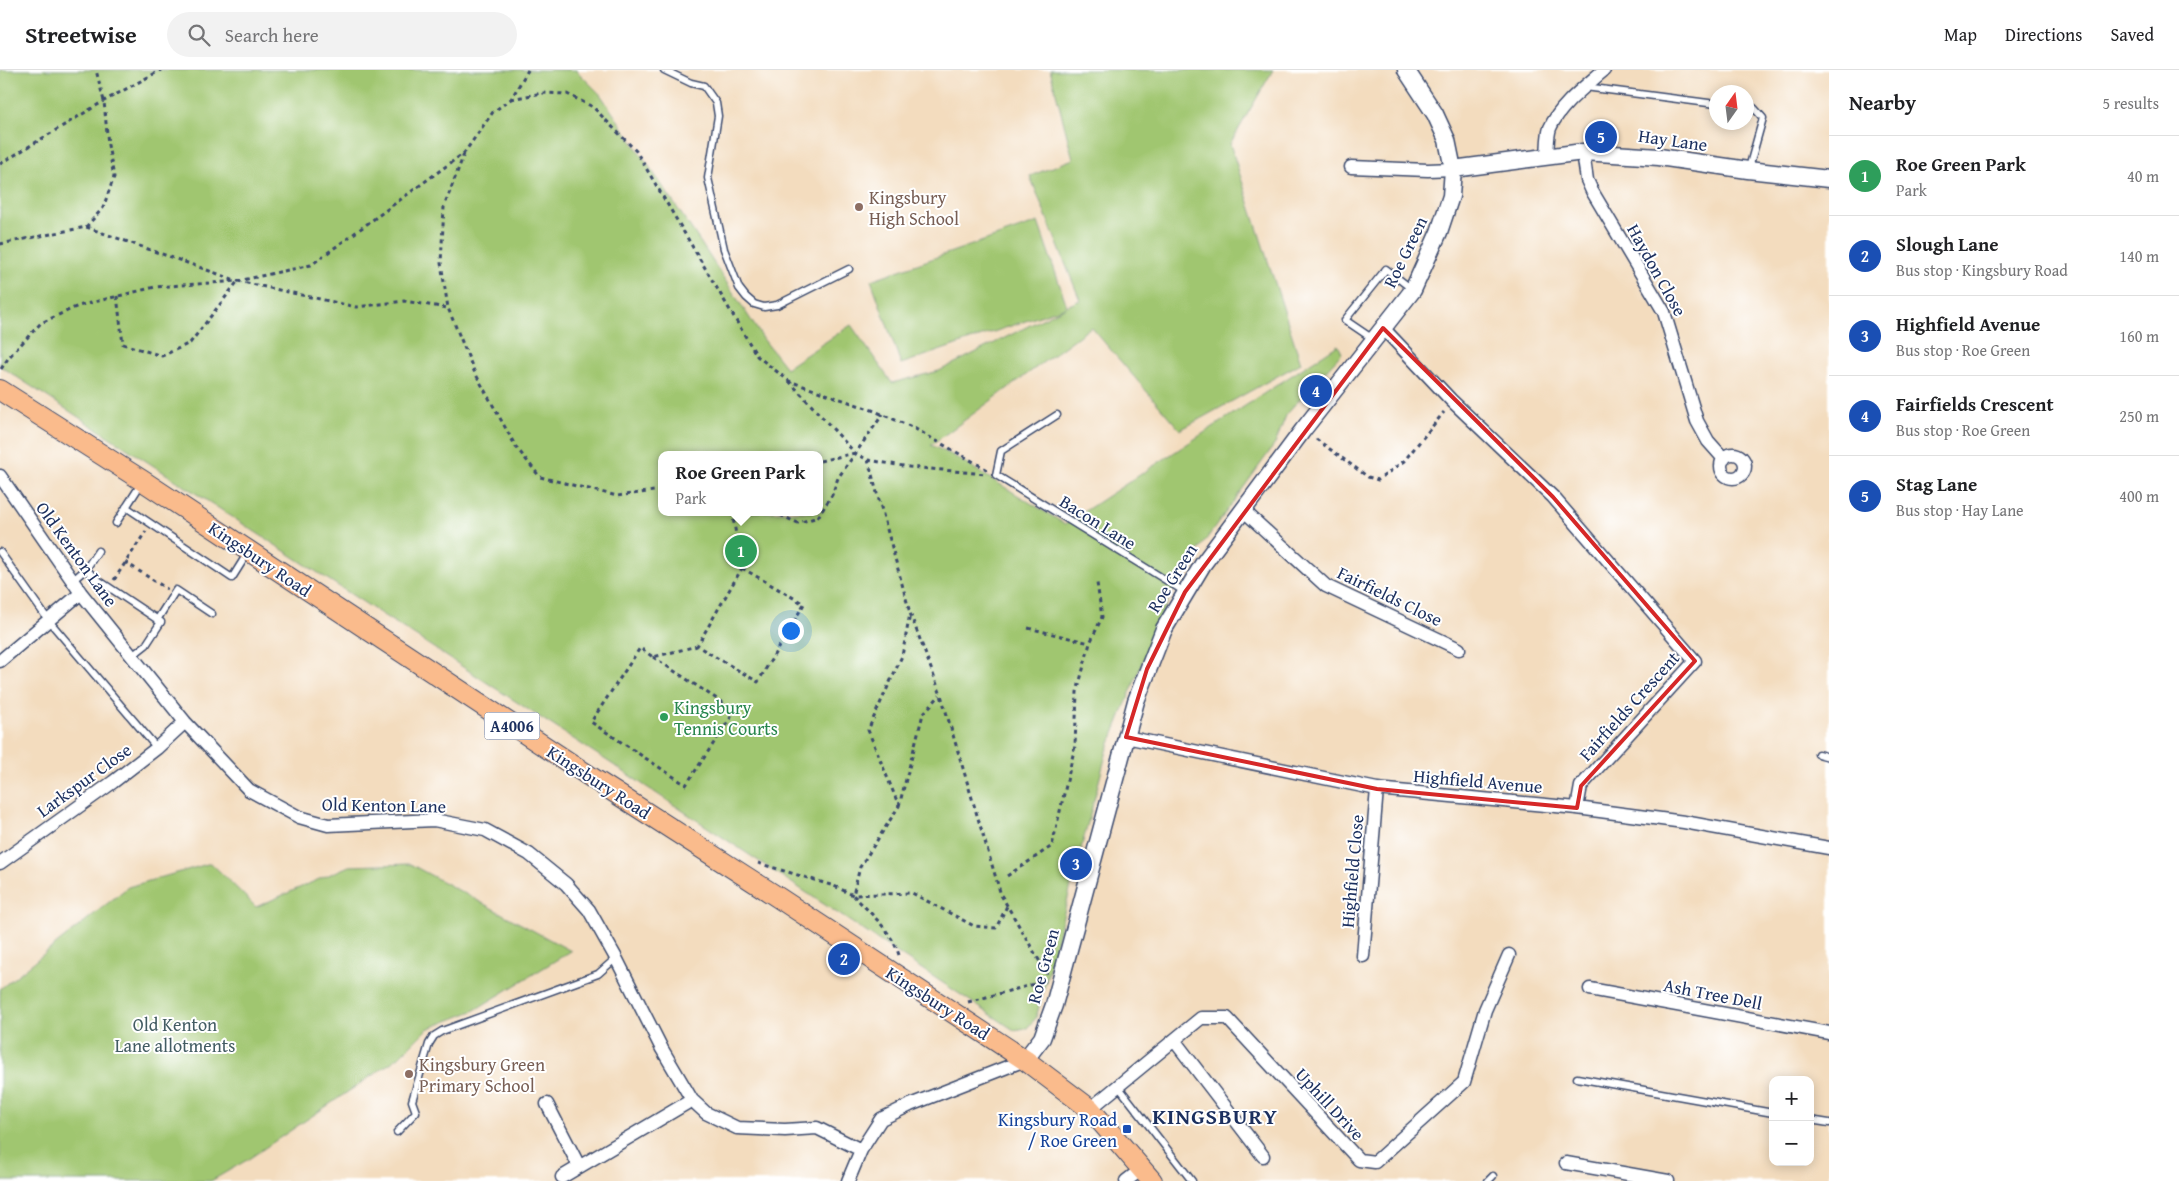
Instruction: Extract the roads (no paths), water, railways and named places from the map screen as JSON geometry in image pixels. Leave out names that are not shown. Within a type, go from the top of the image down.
[{"type":"main road","name":"Kingsbury Road","points":[[0,390],[143,481],[248,552],[1025,1060],[1090,1109],[1148,1175]]},
{"type":"street","name":"Roe Green","points":[[1025,1060],[1042,1038],[1056,998],[1126,737],[1147,669],[1164,629],[1184,592],[1203,564],[1303,430],[1413,290],[1439,232],[1451,196],[1453,169],[1447,140],[1435,114],[1406,70]]},
{"type":"street","points":[[1548,156],[1550,128],[1584,87],[1604,70]]},
{"type":"street","name":"Hay Lane","points":[[1453,169],[1583,152],[1659,157],[1829,179]]},
{"type":"street","name":"Haydon Close","points":[[1583,152],[1587,180],[1592,191],[1667,319],[1697,422],[1708,442],[1724,459]]},
{"type":"street","points":[[1351,167],[1453,169]]},
{"type":"street","name":"Fairfields Crescent","points":[[1378,334],[1553,497],[1695,661],[1581,786],[1577,808]]},
{"type":"street","name":"Old Kenton Lane","points":[[0,476],[81,593],[185,722],[249,790],[299,818],[328,825],[434,820],[485,830],[529,854],[566,884],[589,910],[616,958],[662,1049],[692,1100],[706,1113],[737,1128],[785,1130],[817,1128],[861,1150]]},
{"type":"street","name":"Fairfields Close","points":[[1243,510],[1326,586],[1459,649]]},
{"type":"street","points":[[0,661],[81,593]]},
{"type":"street","name":"Larkspur Close","points":[[0,863],[113,782],[157,748],[185,722]]},
{"type":"street","name":"Highfield Avenue","points":[[1126,737],[1377,790],[1577,808],[1684,822],[1829,848]]},
{"type":"street","name":"Highfield Close","points":[[1363,956],[1377,790]]},
{"type":"street","name":"Uphill Drive","points":[[1090,1109],[1201,1018],[1226,1018],[1359,1160],[1375,1162],[1464,1082],[1485,1010],[1509,955]]},
{"type":"street","name":"Ash Tree Dell","points":[[1590,989],[1829,1034]]},
{"type":"street","points":[[1174,1040],[1263,1156]]},
{"type":"street","points":[[848,1181],[861,1150],[882,1119],[910,1105],[1025,1060]]},
{"type":"street","points":[[558,1179],[692,1100]]},
{"type":"street","points":[[547,1104],[579,1166]]},
{"type":"street","points":[[1566,1163],[1668,1181]]},
{"type":"street","points":[[1126,1181],[1148,1175]]},
{"type":"lane","points":[[664,70],[691,83],[704,86],[716,103],[718,116],[708,178],[724,249],[739,288],[746,297],[754,304],[764,307],[777,305],[849,269]]},
{"type":"lane","points":[[1584,87],[1709,103]]},
{"type":"lane","points":[[1748,170],[1763,118],[1754,108]]},
{"type":"lane","points":[[1378,334],[1345,320],[1386,269],[1413,290]]},
{"type":"lane","name":"Bacon Lane","points":[[1057,415],[1001,450],[996,475],[1184,592]]},
{"type":"lane","points":[[116,522],[143,481]]},
{"type":"lane","points":[[126,508],[232,578],[248,552]]},
{"type":"lane","points":[[72,580],[86,569],[98,551]]},
{"type":"lane","points":[[0,552],[49,621],[157,748]]},
{"type":"lane","points":[[86,569],[108,588],[161,622],[146,645],[132,656]]},
{"type":"lane","points":[[157,620],[176,590],[212,614]]},
{"type":"lane","points":[[1818,754],[1829,758]]},
{"type":"lane","points":[[397,1132],[416,1112],[412,1100],[429,1044],[434,1036],[447,1029],[598,974],[616,958]]},
{"type":"lane","points":[[1578,1078],[1769,1112]]},
{"type":"lane","points":[[1118,1086],[1192,1181]]},
{"type":"lane","points":[[1814,1121],[1829,1123]]},
{"type":"place","name":"Stag Lane","points":[[1601,137]]},
{"type":"place","name":"Kingsbury High School","points":[[859,207]]},
{"type":"place","name":"Fairfields Crescent","points":[[1316,391]]},
{"type":"place","name":"Roe Green Park","points":[[741,551]]},
{"type":"place","name":"Kingsbury Tennis Courts","points":[[664,717]]},
{"type":"place","name":"Highfield Avenue","points":[[1076,864]]},
{"type":"place","name":"Slough Lane","points":[[844,959]]},
{"type":"place","name":"Kingsbury Green Primary School","points":[[409,1074]]},
{"type":"place","name":"Kingsbury Road / Roe Green","points":[[1127,1129]]},
{"type":"district","name":"KINGSBURY","points":[[1215,1116]]},
{"type":"park label","name":"Old Kenton Lane allotments","points":[[175,1034]]}]
